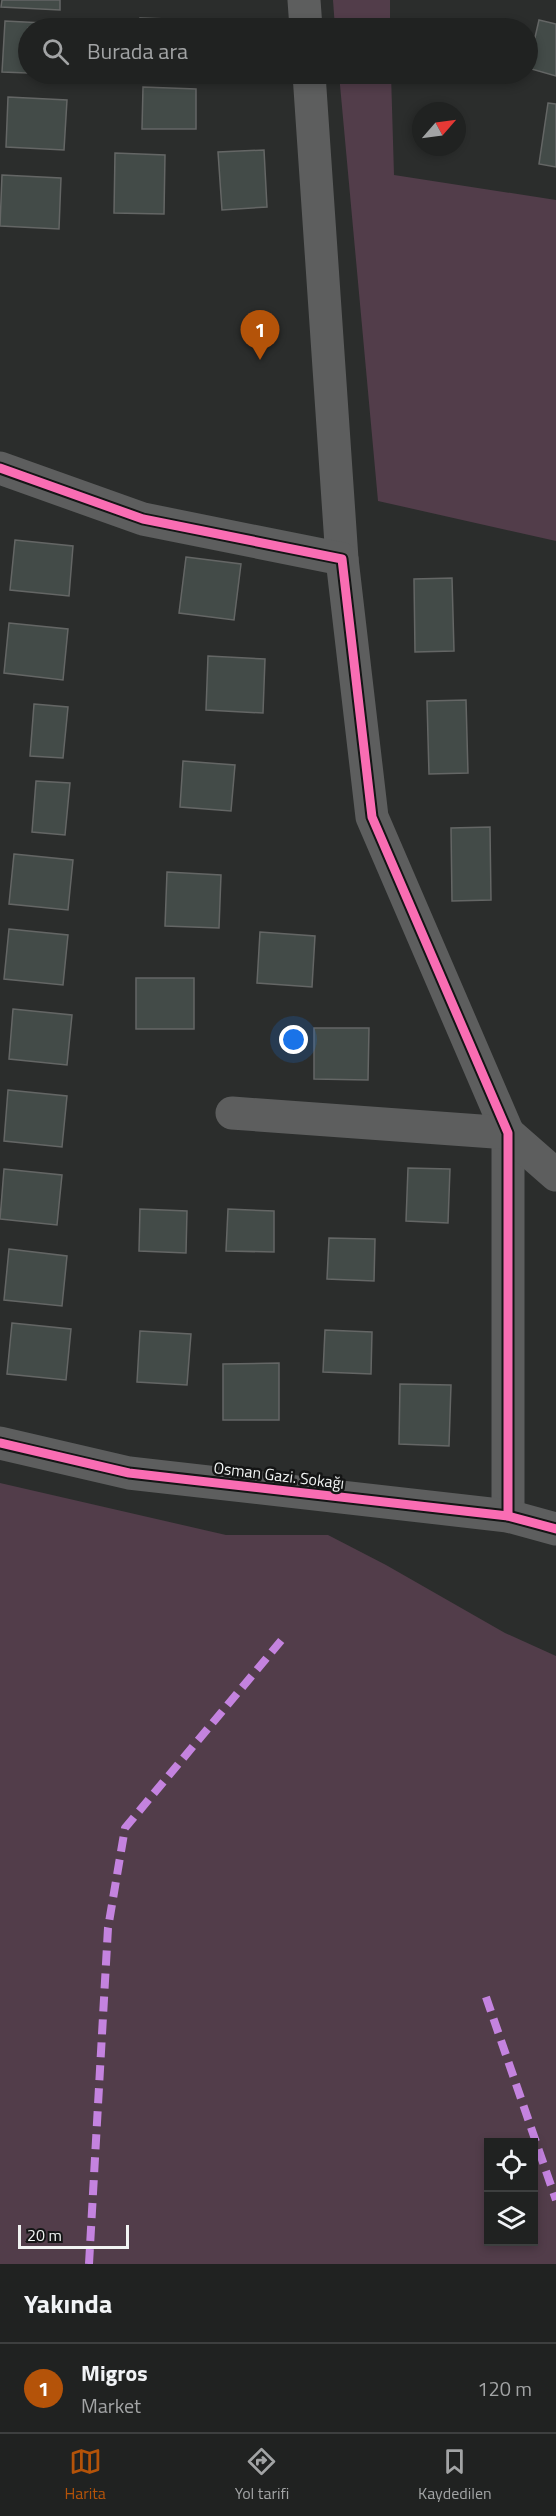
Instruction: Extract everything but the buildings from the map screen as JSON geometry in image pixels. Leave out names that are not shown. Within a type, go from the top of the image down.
[{"type":"street","points":[[304,0],[305,18]]},
{"type":"street","points":[[310,84],[342,559],[372,817],[508,1133],[508,1516]]},
{"type":"street","points":[[0,468],[143,519],[342,559]]},
{"type":"street","points":[[232,1113],[508,1133],[556,1175]]},
{"type":"street","name":"Osman Gazi. Sokağı","points":[[0,1443],[129,1473],[508,1516],[556,1529]]},
{"type":"shaded area","points":[[333,0],[390,0],[390,18],[334,18]]},
{"type":"shaded area","points":[[340,84],[391,84],[394,175],[556,200],[556,541],[378,501]]},
{"type":"shaded area","points":[[0,1483],[226,1535],[328,1535],[386,1565],[505,1633],[556,1656],[556,2264],[0,2264]]},
{"type":"marked path","points":[[89,2264],[108,1928],[125,1828],[285,1636]]},
{"type":"marked path","points":[[486,1997],[556,2200]]},
{"type":"cycle path","points":[[0,468],[143,519],[342,559],[372,817],[508,1133],[508,1516]]},
{"type":"cycle path","points":[[0,1443],[129,1473],[508,1516],[556,1529]]},
{"type":"place","name":"Migros","points":[[260,360]]}]
